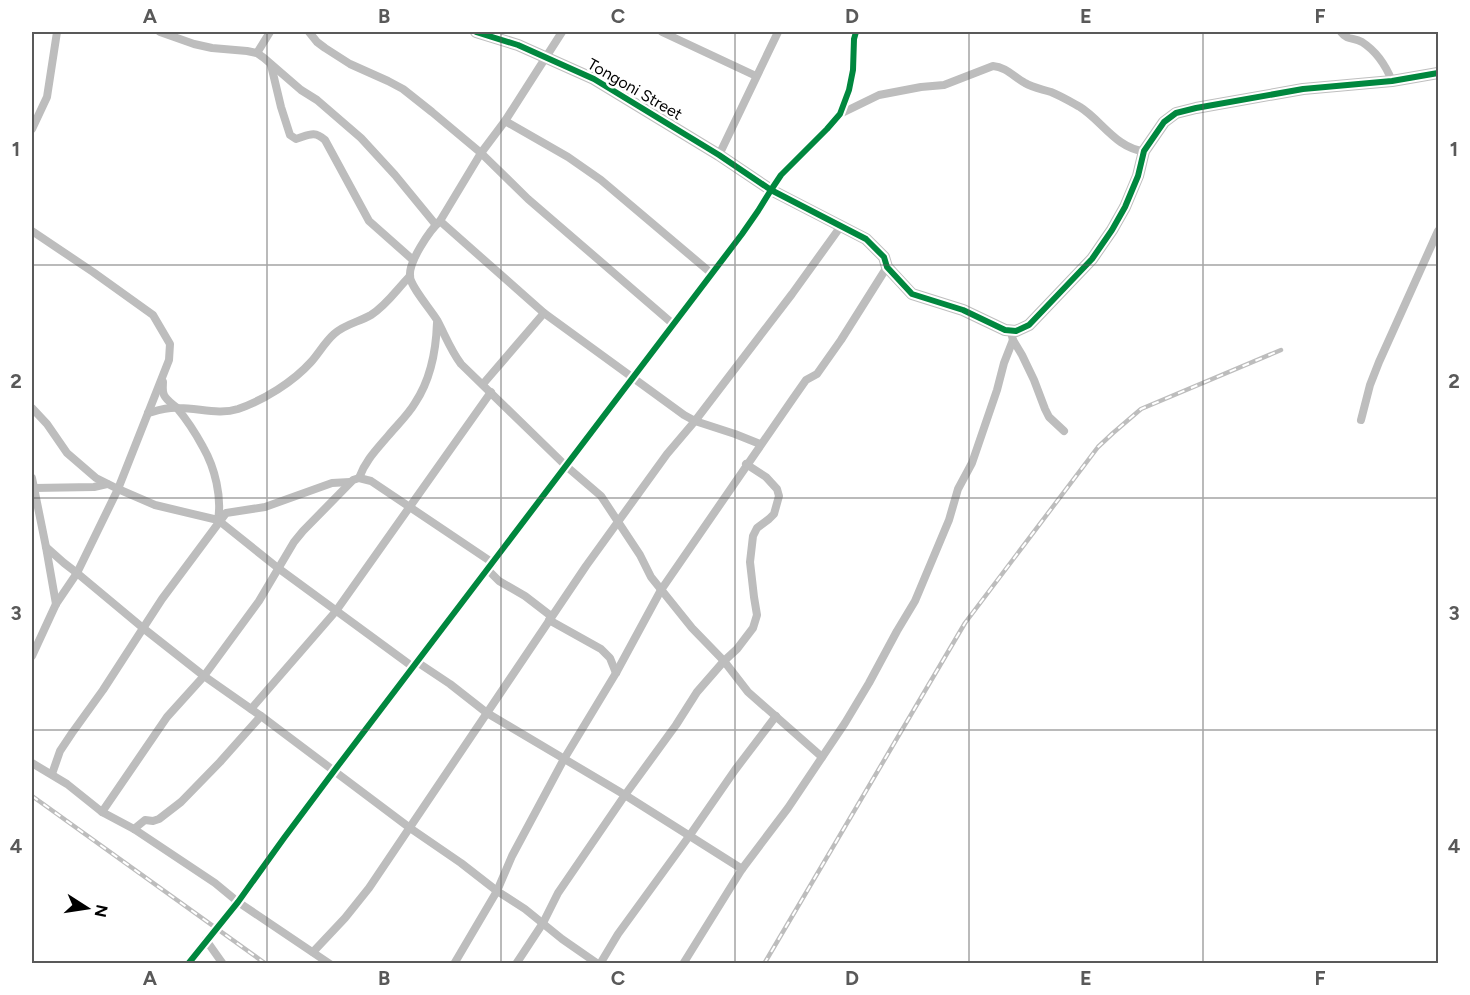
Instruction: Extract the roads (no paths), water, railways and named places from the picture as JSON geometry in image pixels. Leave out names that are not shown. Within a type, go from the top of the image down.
[{"type":"street","points":[[32,129],[47,97],[57,32]]},
{"type":"street","points":[[160,32],[212,48],[257,53],[361,138],[438,223],[544,313],[684,415],[760,444]]},
{"type":"street","points":[[257,53],[270,32]]},
{"type":"street","points":[[309,32],[317,42],[350,64],[403,89],[432,112],[481,153],[528,199],[673,324]]},
{"type":"street","name":"Tongoni Street","points":[[476,32],[518,45],[594,79],[719,155],[771,190],[866,239],[876,248],[884,258],[887,267],[912,294],[963,310],[1005,330],[1012,336]]},
{"type":"street","points":[[148,413],[164,408],[227,411],[260,399],[297,375],[336,332],[377,310],[394,295],[410,276],[413,260],[562,32]]},
{"type":"street","points":[[662,32],[756,76]]},
{"type":"street","points":[[719,155],[778,32]]},
{"type":"street","points":[[1341,32],[1347,38],[1359,40],[1372,51],[1385,66],[1392,81]]},
{"type":"street","points":[[188,963],[238,902],[334,771],[748,226],[781,175],[840,114],[854,70],[853,34]]},
{"type":"street","points":[[271,64],[290,135],[296,139],[317,134],[325,140],[369,221],[413,260]]},
{"type":"street","points":[[840,114],[879,95],[944,85],[997,66],[1024,83],[1050,92],[1082,108],[1117,139],[1138,151],[1144,151]]},
{"type":"street","points":[[683,963],[742,869],[788,808],[863,693],[922,587],[949,520],[958,489],[972,463],[997,390],[1012,336],[1038,317],[1053,298],[1092,259],[1113,230],[1138,176],[1144,151],[1164,122],[1176,113],[1196,108],[1303,89],[1392,81],[1438,73]]},
{"type":"street","points":[[505,121],[568,157],[601,180],[711,273]]},
{"type":"street","points":[[313,952],[369,888],[550,618],[618,522],[841,226]]},
{"type":"street","points":[[32,231],[153,315],[170,344],[169,360],[118,489],[77,573],[56,604],[32,656]]},
{"type":"street","points":[[1361,420],[1379,362],[1438,231]]},
{"type":"street","points":[[454,963],[497,891],[512,856],[564,759],[616,673],[661,590],[806,380],[817,374],[841,340],[887,267]]},
{"type":"street","points":[[410,276],[461,364],[566,466],[601,496],[640,555],[651,577],[692,628],[724,661],[748,692],[822,757]]},
{"type":"street","points":[[483,384],[544,313]]},
{"type":"street","points":[[102,812],[167,717],[204,676],[259,601],[285,555],[303,531],[351,483],[359,478],[366,463],[414,405],[428,379],[435,354],[437,320]]},
{"type":"street","points":[[1012,336],[1023,355],[1049,417],[1064,431]]},
{"type":"street","points":[[164,372],[162,387],[164,394],[202,445],[211,464],[219,503],[220,521]]},
{"type":"street","points":[[252,709],[336,611],[491,392]]},
{"type":"street","points":[[32,408],[47,423],[67,453],[96,478],[155,505],[220,521],[336,611],[415,664],[450,684],[487,713],[625,795],[742,869]]},
{"type":"street","points":[[516,963],[543,923],[558,893],[697,692],[753,628],[757,615],[750,556],[753,536],[757,528],[774,513],[779,496],[777,489],[766,477],[746,464]]},
{"type":"street","points":[[32,478],[56,604]]},
{"type":"street","points":[[359,478],[371,481],[409,507],[490,566],[499,581],[525,597],[550,618],[601,649],[610,658],[616,673]]},
{"type":"street","points":[[52,774],[60,751],[162,599],[224,515],[228,512],[265,507],[332,483],[351,483]]},
{"type":"street","points":[[34,488],[94,487],[107,484]]},
{"type":"street","points":[[46,547],[204,676],[252,709],[562,939],[599,963],[735,770],[776,716]]},
{"type":"street","points":[[134,829],[145,820],[159,819],[181,802],[261,716]]},
{"type":"street","points":[[32,763],[67,784],[102,812],[134,829],[215,883],[238,902],[330,963]]},
{"type":"street","points":[[206,940],[223,963]]},
{"type":"railway","points":[[764,964],[965,623],[1098,447],[1141,409],[1281,350]]},
{"type":"railway","points":[[32,796],[266,964]]}]
